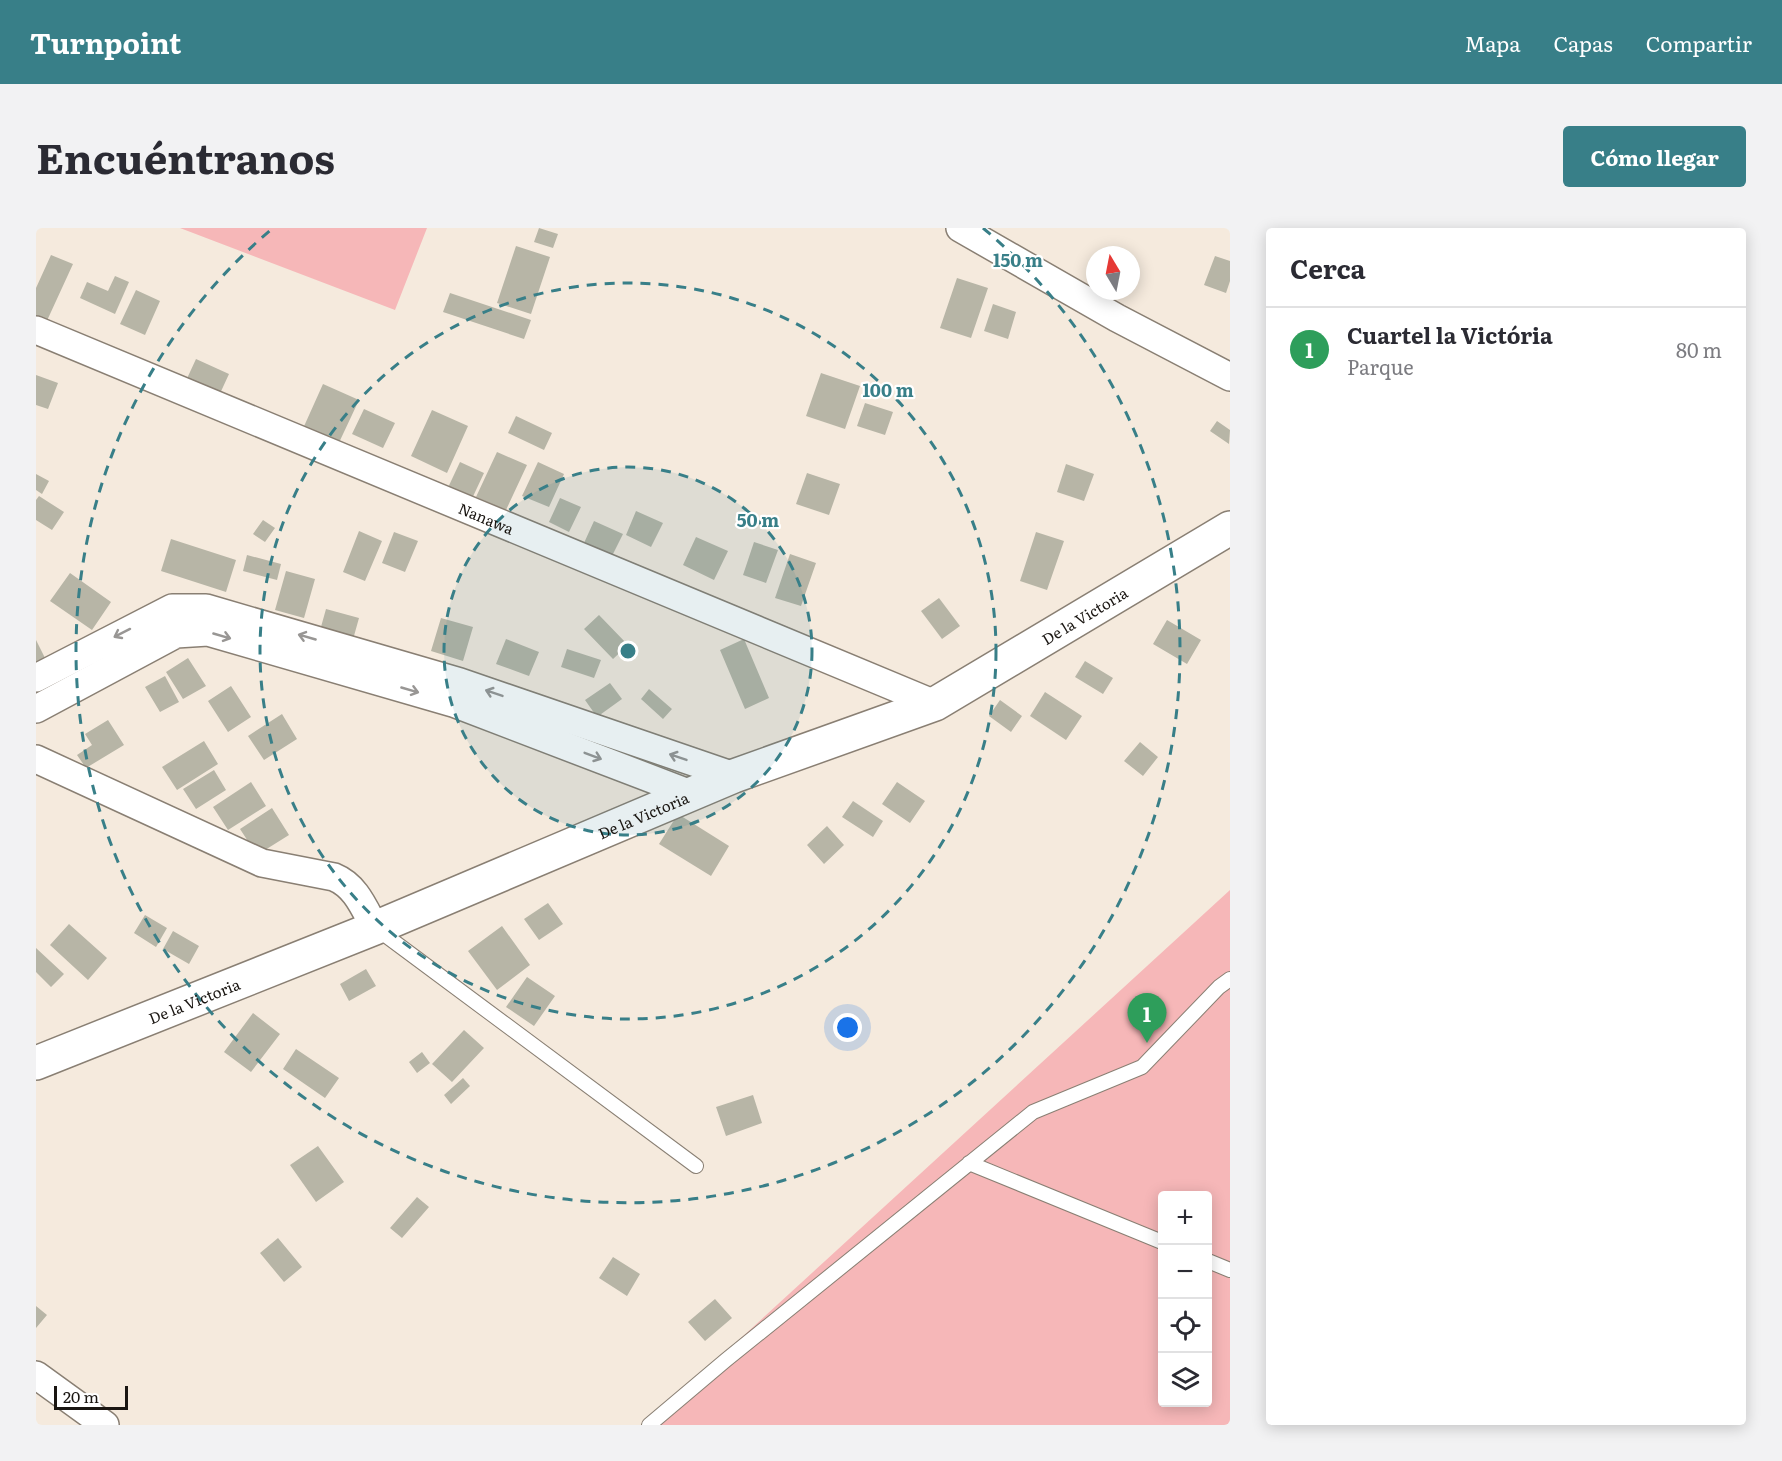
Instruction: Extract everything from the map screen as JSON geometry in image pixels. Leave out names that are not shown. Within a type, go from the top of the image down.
[{"type":"main road","name":"De la Victoria","points":[[42,1053],[375,928],[734,776],[935,704],[1230,528]]},
{"type":"street","points":[[960,228],[1117,318],[1230,377]]},
{"type":"street","name":"Nanawa","points":[[36,330],[935,704]]},
{"type":"street","points":[[172,608],[176,634]]},
{"type":"street","points":[[36,678],[172,608],[206,608],[449,678],[734,776]]},
{"type":"street","points":[[36,709],[176,634],[208,632],[453,703],[691,794]]},
{"type":"street","points":[[36,759],[261,863],[334,877],[343,881],[353,889],[375,928]]},
{"type":"street","points":[[36,1375],[105,1425]]},
{"type":"lane","points":[[375,928],[696,1166]]},
{"type":"lane","points":[[649,1425],[1033,1112],[1142,1067],[1219,987],[1230,979]]},
{"type":"lane","points":[[969,1163],[1158,1240]]},
{"type":"lane","points":[[1212,1262],[1230,1270]]},
{"type":"shaded area","points":[[180,228],[427,228],[395,310]]},
{"type":"shaded area","points":[[1230,890],[1230,1425],[646,1425]]},
{"type":"building","points":[[539,228],[558,234],[553,248],[534,242]]},
{"type":"building","points":[[516,246],[550,257],[531,314],[497,303]]},
{"type":"building","points":[[51,255],[73,264],[45,325],[36,321],[36,288]]},
{"type":"building","points":[[1215,256],[1230,261],[1230,281],[1226,293],[1204,285]]},
{"type":"building","points":[[115,276],[129,282],[115,314],[80,298],[87,282],[108,291]]},
{"type":"building","points":[[957,278],[988,288],[971,338],[940,328]]},
{"type":"building","points":[[136,290],[160,301],[145,335],[120,324]]},
{"type":"building","points":[[450,293],[531,320],[524,339],[443,312]]},
{"type":"building","points":[[993,304],[1016,312],[1008,339],[984,331]]},
{"type":"building","points":[[196,359],[229,374],[217,400],[184,385]]},
{"type":"building","points":[[821,373],[860,386],[845,429],[806,416]]},
{"type":"building","points":[[36,375],[58,383],[48,409],[36,405]]},
{"type":"building","points":[[323,384],[359,400],[336,449],[301,433]]},
{"type":"building","points":[[865,403],[893,412],[885,435],[857,426]]},
{"type":"building","points":[[364,409],[395,423],[383,448],[352,434]]},
{"type":"building","points":[[432,410],[468,426],[447,473],[411,456]]},
{"type":"building","points":[[516,416],[552,433],[544,450],[508,433]]},
{"type":"building","points":[[1217,421],[1230,430],[1229,444],[1210,431]]},
{"type":"building","points":[[497,452],[527,465],[506,510],[476,497]]},
{"type":"building","points":[[460,462],[484,473],[469,505],[445,494]]},
{"type":"building","points":[[538,462],[564,474],[549,507],[522,496]]},
{"type":"building","points":[[1066,464],[1094,474],[1084,501],[1057,492]]},
{"type":"building","points":[[807,473],[840,484],[829,515],[796,504]]},
{"type":"building","points":[[36,474],[49,481],[42,494],[36,490]]},
{"type":"building","points":[[39,496],[64,512],[52,530],[36,520],[36,500]]},
{"type":"building","points":[[560,498],[581,507],[569,532],[549,522]]},
{"type":"building","points":[[636,511],[663,523],[651,547],[626,535]]},
{"type":"building","points":[[263,520],[275,528],[265,542],[253,534]]},
{"type":"building","points":[[594,521],[623,534],[612,556],[584,543]]},
{"type":"building","points":[[359,531],[382,541],[365,581],[343,572]]},
{"type":"building","points":[[394,532],[418,541],[405,572],[382,563]]},
{"type":"building","points":[[1036,532],[1064,541],[1047,590],[1020,581]]},
{"type":"building","points":[[696,537],[728,551],[714,580],[683,565]]},
{"type":"building","points":[[171,539],[236,560],[226,592],[161,571]]},
{"type":"building","points":[[754,542],[778,550],[766,583],[743,575]]},
{"type":"building","points":[[790,554],[816,563],[801,606],[775,598]]},
{"type":"building","points":[[247,555],[281,564],[277,580],[243,571]]},
{"type":"building","points":[[286,571],[315,579],[304,618],[275,610]]},
{"type":"building","points":[[70,573],[111,602],[92,630],[50,601]]},
{"type":"building","points":[[939,598],[960,626],[942,639],[921,611]]},
{"type":"building","points":[[326,609],[359,618],[352,643],[319,634]]},
{"type":"building","points":[[599,615],[628,645],[613,659],[584,629]]},
{"type":"building","points":[[441,618],[473,627],[463,661],[431,651]]},
{"type":"building","points":[[1167,620],[1201,640],[1187,664],[1153,644]]},
{"type":"building","points":[[506,639],[539,652],[529,676],[496,664]]},
{"type":"building","points":[[744,639],[769,698],[745,709],[720,650]]},
{"type":"building","points":[[36,640],[45,658],[36,662]]},
{"type":"building","points":[[567,649],[601,660],[594,678],[561,667]]},
{"type":"building","points":[[188,658],[206,686],[183,699],[166,672]]},
{"type":"building","points":[[1085,661],[1113,678],[1103,694],[1075,677]]},
{"type":"building","points":[[165,676],[179,702],[160,712],[145,687]]},
{"type":"building","points":[[610,683],[622,699],[597,717],[585,700]]},
{"type":"building","points":[[231,686],[251,717],[228,732],[208,701]]},
{"type":"building","points":[[649,689],[672,709],[663,719],[641,699]]},
{"type":"building","points":[[1045,692],[1082,716],[1066,740],[1030,716]]},
{"type":"building","points":[[1000,700],[1022,716],[1011,732],[989,716]]},
{"type":"building","points":[[282,714],[297,739],[264,760],[248,736]]},
{"type":"building","points":[[108,720],[124,745],[86,768],[77,755],[92,745],[85,734]]},
{"type":"building","points":[[204,741],[218,764],[177,790],[162,767]]},
{"type":"building","points":[[1140,742],[1158,757],[1143,776],[1124,761]]},
{"type":"building","points":[[214,770],[226,790],[196,809],[183,789]]},
{"type":"building","points":[[251,782],[266,806],[228,830],[213,807]]},
{"type":"building","points":[[897,782],[925,801],[910,823],[882,804]]},
{"type":"building","points":[[853,801],[883,821],[873,837],[842,817]]},
{"type":"building","points":[[272,808],[289,835],[257,855],[240,829]]},
{"type":"building","points":[[678,814],[729,846],[711,876],[659,844]]},
{"type":"building","points":[[827,826],[844,845],[824,864],[807,845]]},
{"type":"building","points":[[548,903],[563,924],[539,940],[524,919]]},
{"type":"building","points":[[145,915],[167,928],[156,947],[134,933]]},
{"type":"building","points":[[69,924],[107,958],[88,980],[50,945]]},
{"type":"building","points":[[502,926],[530,965],[497,990],[468,951]]},
{"type":"building","points":[[173,931],[199,946],[189,964],[163,949]]},
{"type":"building","points":[[36,948],[64,974],[51,987],[36,972]]},
{"type":"building","points":[[366,969],[376,986],[349,1001],[340,984]]},
{"type":"building","points":[[527,977],[555,996],[534,1026],[506,1007]]},
{"type":"building","points":[[253,1013],[280,1034],[251,1072],[224,1052]]},
{"type":"building","points":[[464,1030],[484,1048],[452,1082],[432,1064]]},
{"type":"building","points":[[296,1049],[339,1078],[325,1098],[283,1069]]},
{"type":"building","points":[[422,1052],[430,1063],[417,1073],[409,1062]]},
{"type":"building","points":[[463,1078],[470,1086],[451,1104],[444,1095]]},
{"type":"building","points":[[753,1095],[762,1123],[726,1136],[716,1107]]},
{"type":"building","points":[[318,1146],[344,1182],[316,1202],[290,1165]]},
{"type":"building","points":[[417,1197],[429,1207],[402,1238],[390,1228]]},
{"type":"building","points":[[278,1238],[302,1267],[284,1282],[260,1253]]},
{"type":"building","points":[[613,1257],[640,1274],[627,1296],[599,1278]]},
{"type":"building","points":[[715,1299],[732,1318],[705,1341],[688,1322]]},
{"type":"building","points":[[36,1306],[47,1315],[36,1328]]},
{"type":"place","name":"Cuartel la Victória","points":[[1147,1043]]}]
